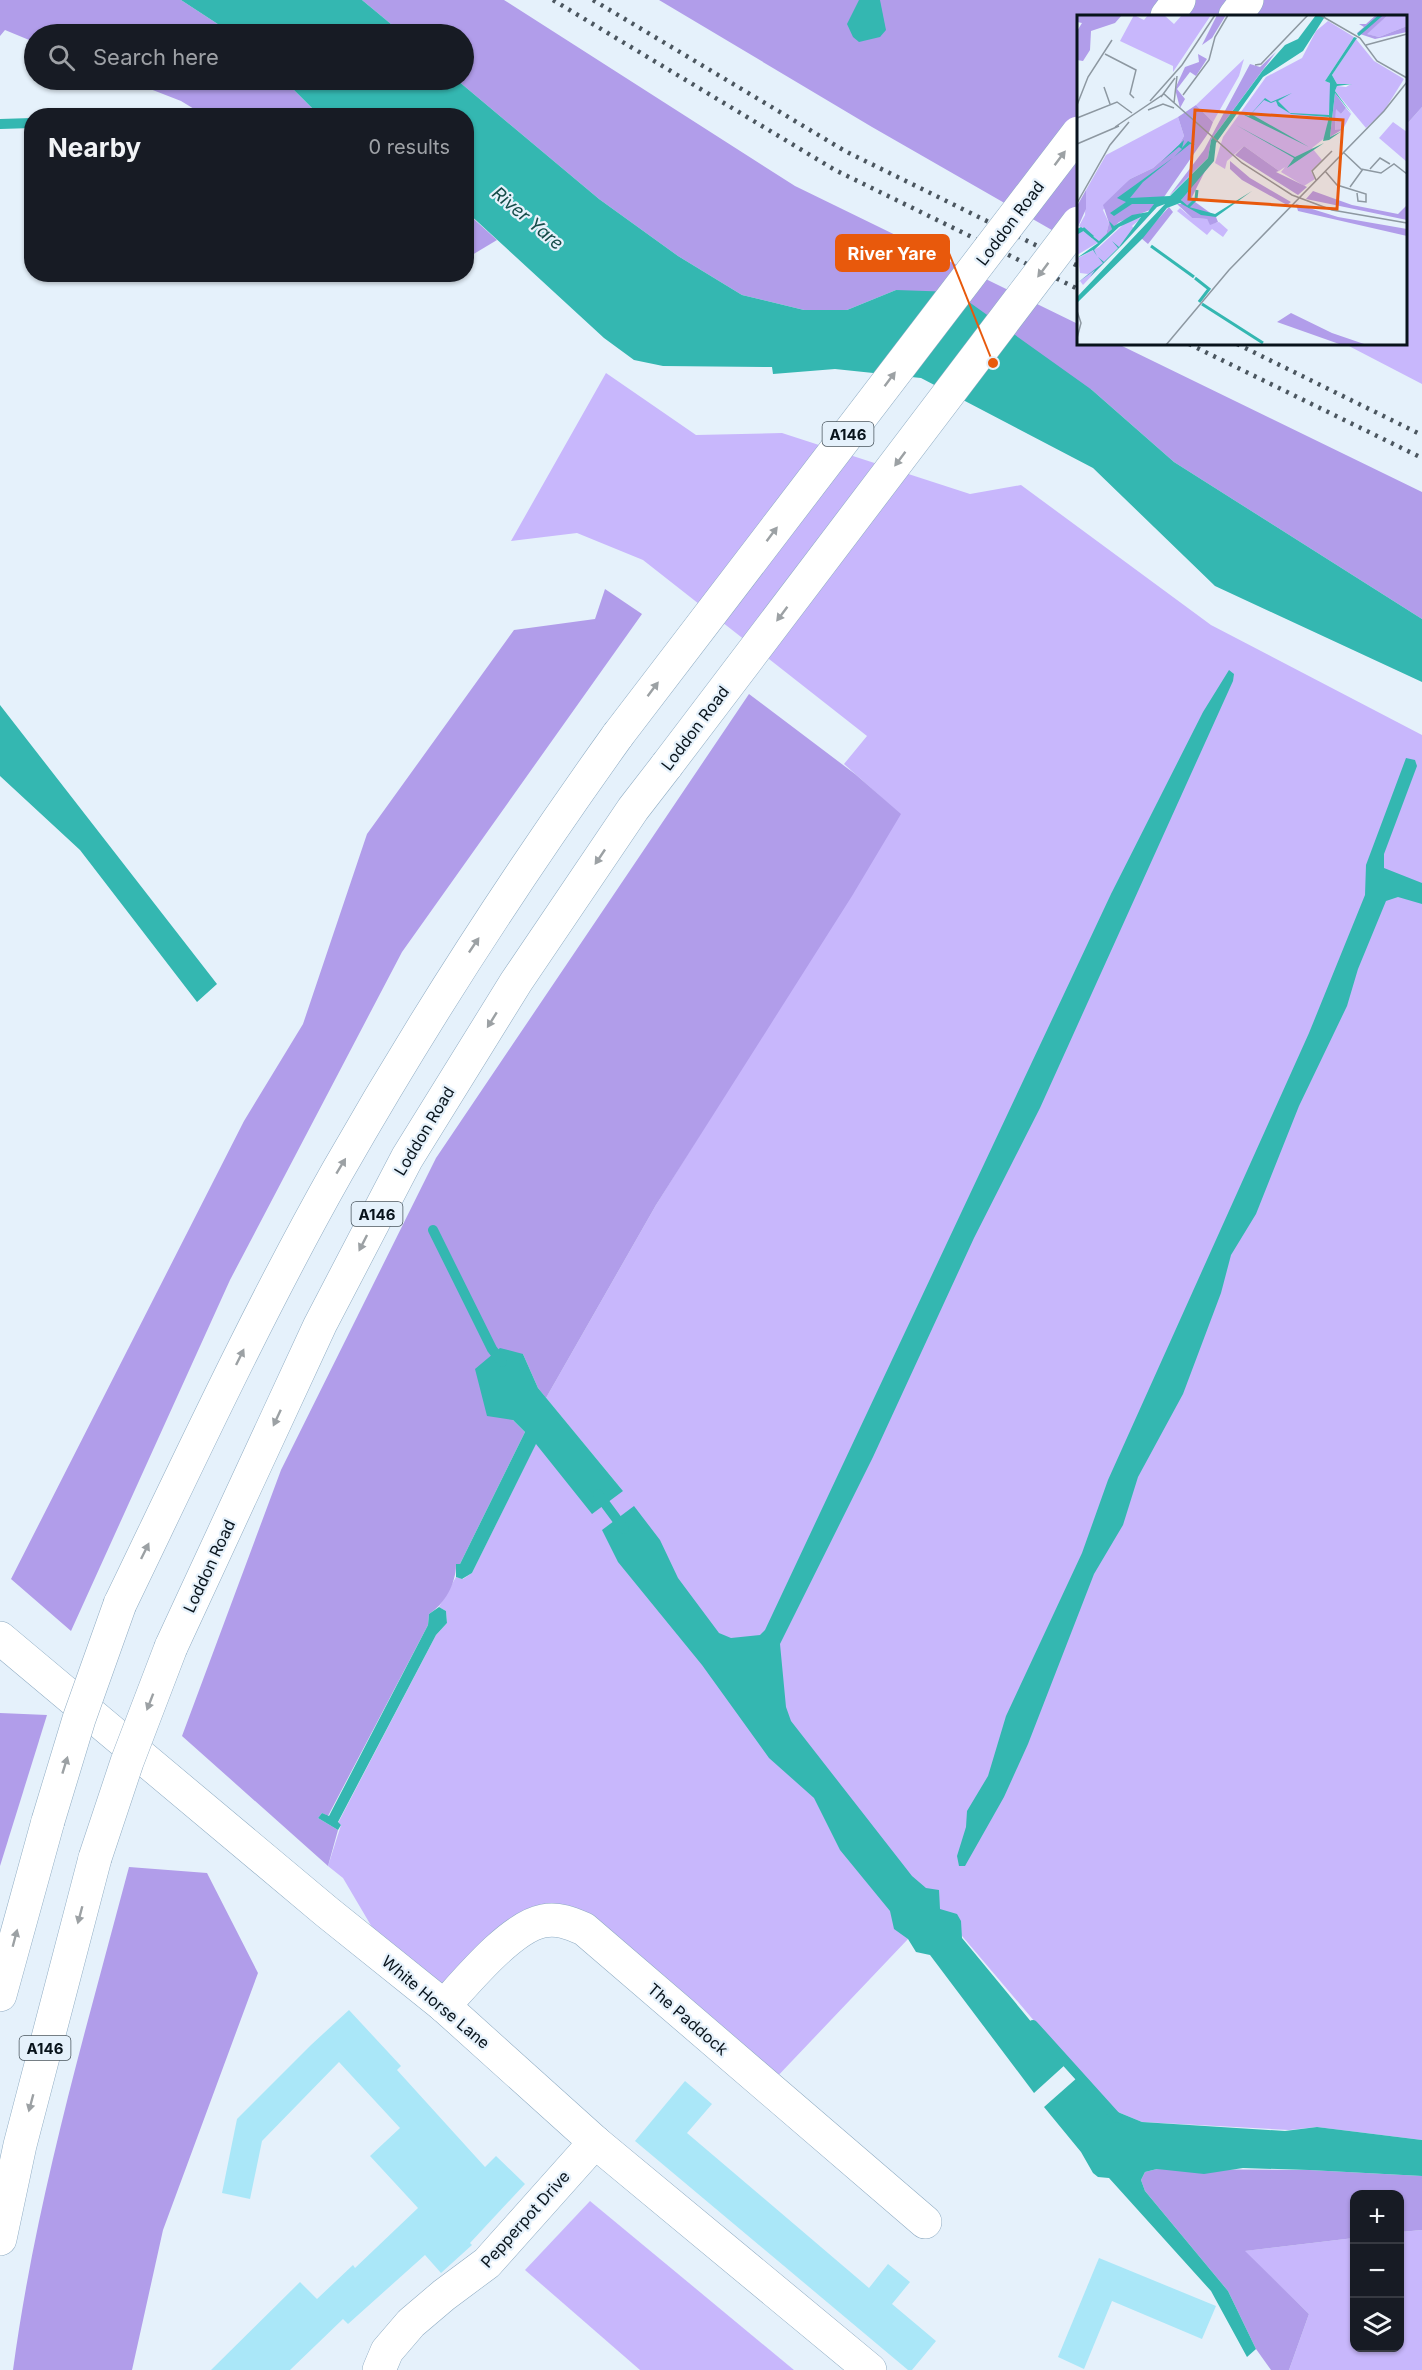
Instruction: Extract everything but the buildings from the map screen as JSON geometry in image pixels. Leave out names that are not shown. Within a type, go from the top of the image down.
[{"type":"main road","points":[[1168,15],[1179,0]]},
{"type":"main road","points":[[1236,15],[1247,0]]},
{"type":"main road","name":"Loddon Road","points":[[0,1995],[79,1719],[120,1604],[250,1337],[337,1172],[469,953],[618,735],[1077,134]]},
{"type":"main road","name":"Loddon Road","points":[[0,2239],[20,2145],[95,1858],[171,1647],[320,1325],[407,1158],[516,982],[633,809],[1077,224]]},
{"type":"main road","name":"White Horse Lane","points":[[0,1638],[318,1905],[444,2006],[595,2142],[870,2370]]},
{"type":"main road","name":"The Paddock","points":[[444,2006],[486,1962],[519,1932],[542,1921],[564,1921],[584,1929],[925,2222]]},
{"type":"main road","name":"Pepperpot Drive","points":[[379,2370],[387,2351],[411,2323],[444,2295],[488,2264],[595,2142]]},
{"type":"shaded area","points":[[0,0],[181,0],[218,24],[24,24],[24,38],[5,30],[0,36]]},
{"type":"shaded area","points":[[362,0],[504,0],[795,186],[1077,324],[1077,345],[1120,345],[1422,492],[1422,619],[1174,462],[1092,390],[896,290],[847,310],[804,310],[742,295],[678,256],[599,199],[469,90],[474,90],[474,24],[391,24]]},
{"type":"shaded area","points":[[659,0],[1422,0],[1422,107],[1407,124],[1407,15],[1077,15],[1077,244],[872,127]]},
{"type":"shaded area","points":[[153,90],[294,90],[312,108],[192,108]]},
{"type":"shaded area","points":[[1422,107],[1422,384],[1347,345],[1407,345],[1407,124]]},
{"type":"shaded area","points":[[474,219],[497,240],[474,254]]},
{"type":"shaded area","points":[[606,373],[696,435],[782,433],[970,494],[1021,485],[1211,625],[1422,735],[1422,2140],[1317,2127],[1289,2130],[1142,2122],[1108,2108],[940,1910],[908,1939],[773,2081],[580,1912],[451,1990],[376,1934],[343,1878],[328,1866],[341,1825],[338,1823],[436,1635],[447,1623],[446,1611],[439,1607],[456,1577],[463,1579],[472,1573],[536,1443],[623,1491],[546,1398],[656,1205],[900,814],[844,764],[867,736],[643,560],[577,533],[511,541]]},
{"type":"shaded area","points":[[605,589],[642,614],[402,952],[230,1280],[71,1631],[11,1579],[244,1121],[303,1024],[367,834],[514,630],[595,619]]},
{"type":"shaded area","points":[[749,694],[855,774],[901,814],[852,896],[656,1205],[546,1398],[538,1388],[523,1354],[513,1420],[525,1432],[460,1564],[456,1565],[454,1579],[448,1592],[440,1605],[429,1614],[428,1625],[328,1816],[322,1813],[318,1818],[338,1830],[328,1866],[182,1736],[281,1470],[436,1158]]},
{"type":"shaded area","points":[[0,1713],[47,1715],[0,1866]]},
{"type":"shaded area","points":[[129,1867],[207,1873],[258,1973],[163,2230],[132,2370],[13,2370],[48,2179]]},
{"type":"shaded area","points":[[1157,2169],[1309,2170],[1422,2176],[1422,2230],[1404,2232],[1404,2190],[1350,2190],[1350,2238],[1245,2251],[1309,2314],[1289,2370],[1271,2370],[1256,2349],[1228,2291],[1145,2191],[1141,2180],[1145,2172]]},
{"type":"shaded area","points":[[590,2201],[794,2370],[640,2370],[525,2270]]},
{"type":"shaded area","points":[[1422,2230],[1422,2370],[1289,2370],[1309,2314],[1244,2251],[1350,2238],[1350,2352],[1404,2352],[1404,2232]]},
{"type":"water","points":[[181,0],[362,0],[391,24],[218,24]]},
{"type":"water","points":[[859,0],[880,0],[886,30],[880,37],[859,42],[853,37],[847,24]]},
{"type":"water","points":[[294,90],[469,90],[599,199],[678,256],[742,295],[804,310],[847,310],[896,290],[955,292],[1092,390],[1174,462],[1422,619],[1422,682],[1215,586],[1093,468],[921,378],[835,369],[773,374],[772,367],[663,366],[634,360],[604,338],[474,218],[474,108],[312,108]]},
{"type":"water","points":[[1229,670],[1234,674],[1233,681],[1040,1108],[974,1238],[873,1457],[780,1644],[786,1707],[791,1721],[912,1876],[926,1888],[939,1890],[940,1909],[957,1914],[961,1921],[962,1938],[1066,2064],[1034,2093],[930,1955],[916,1952],[908,1939],[894,1929],[890,1911],[840,1850],[814,1798],[769,1758],[702,1665],[618,1562],[602,1530],[634,1506],[660,1540],[678,1578],[719,1633],[731,1638],[760,1635],[765,1630],[1111,894],[1203,712]]},
{"type":"water","points":[[0,705],[217,984],[197,1002],[80,850],[0,776]]},
{"type":"water","points":[[1406,758],[1415,760],[1417,766],[1384,854],[1384,868],[1422,883],[1422,904],[1398,897],[1386,901],[1358,969],[1347,1006],[1299,1106],[1256,1214],[1231,1255],[1221,1293],[1183,1394],[1138,1477],[1123,1525],[1094,1574],[1028,1744],[1004,1797],[965,1866],[959,1866],[957,1856],[966,1827],[967,1811],[988,1776],[1006,1716],[1082,1553],[1108,1480],[1309,1033],[1365,895],[1366,865]]},
{"type":"water","points":[[500,1348],[523,1354],[538,1388],[623,1491],[592,1514],[536,1444],[472,1573],[462,1579],[456,1577],[456,1564],[460,1564],[525,1432],[513,1420],[487,1416],[475,1369]]},
{"type":"water","points":[[439,1607],[446,1611],[447,1623],[436,1635],[338,1822],[341,1825],[338,1830],[318,1818],[322,1813],[329,1816],[428,1625],[429,1614]]},
{"type":"water","points":[[1078,2077],[1108,2108],[1142,2122],[1285,2131],[1317,2127],[1422,2140],[1422,2176],[1243,2168],[1204,2174],[1157,2169],[1145,2172],[1141,2180],[1145,2191],[1228,2291],[1256,2349],[1247,2357],[1211,2291],[1109,2178],[1098,2177],[1093,2173],[1081,2152],[1044,2107]]},
{"type":"waterway","points":[[0,124],[24,123]]},
{"type":"waterway","points":[[433,1230],[492,1349],[502,1362]]},
{"type":"waterway","points":[[598,1494],[624,1529]]},
{"type":"waterway","points":[[1033,2025],[1117,2118]]},
{"type":"railway","points":[[553,0],[835,170],[1077,289]]},
{"type":"railway","points":[[593,0],[845,151],[1077,266]]},
{"type":"railway","points":[[1191,345],[1422,458]]},
{"type":"railway","points":[[1239,345],[1422,435]]},
{"type":"place","name":"River Yare","points":[[993,363]]}]
